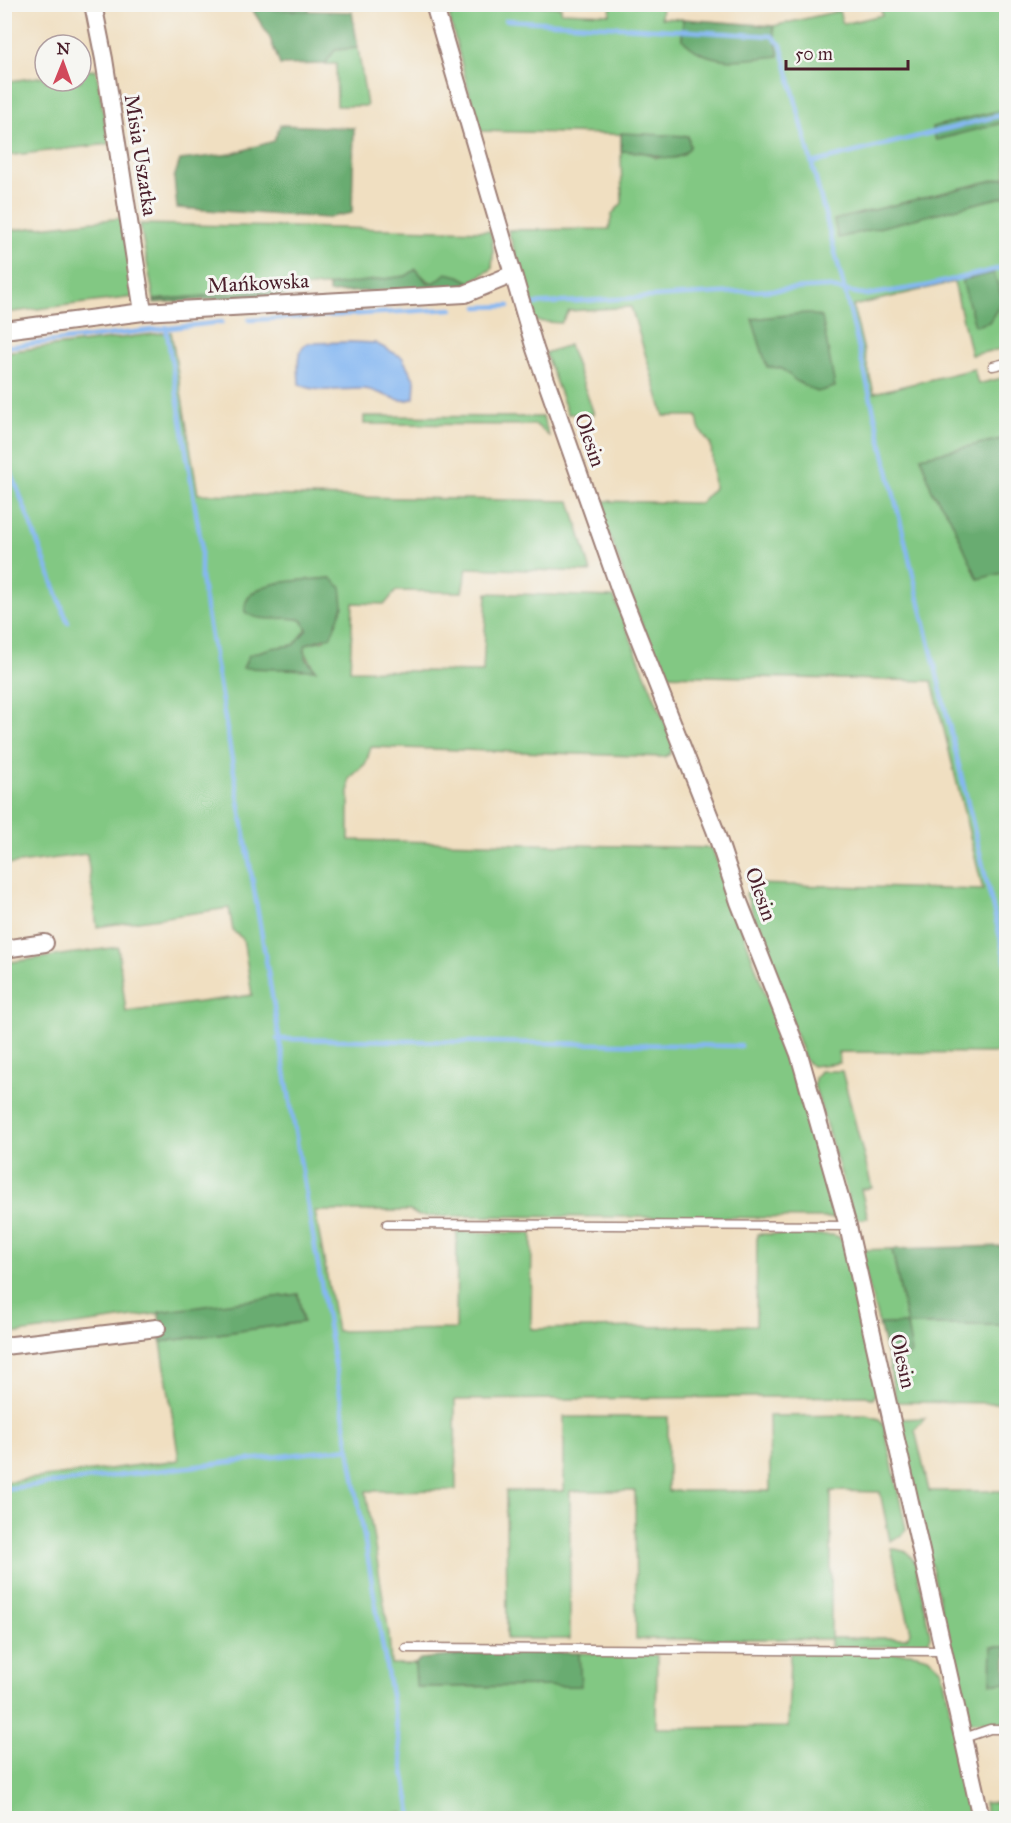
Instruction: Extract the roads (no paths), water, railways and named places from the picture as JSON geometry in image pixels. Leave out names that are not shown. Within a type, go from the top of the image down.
[{"type":"street","name":"Misia Uszatka","points":[[93,4],[104,59],[143,312]]},
{"type":"street","name":"Olesin","points":[[434,4],[511,275],[535,349],[621,593],[715,830],[739,902],[799,1054],[848,1226],[891,1410],[941,1651],[964,1738],[981,1818]]},
{"type":"street","name":"Mańkowska","points":[[4,330],[143,312],[465,294],[511,275]]},
{"type":"street","points":[[4,949],[45,943]]},
{"type":"street","points":[[4,1346],[157,1328]]},
{"type":"lane","points":[[993,366],[1006,363]]},
{"type":"lane","points":[[387,1224],[848,1226]]},
{"type":"lane","points":[[406,1647],[941,1651]]},
{"type":"lane","points":[[964,1738],[990,1729],[1006,1729]]},
{"type":"water","points":[[308,343],[375,343],[402,357],[415,381],[414,398],[402,400],[364,389],[323,390],[299,384],[298,361],[304,346]]},
{"type":"waterway","points":[[506,20],[772,36],[781,45],[845,291],[1006,962]]},
{"type":"waterway","points":[[812,163],[1006,114]]},
{"type":"waterway","points":[[531,304],[826,287],[867,295],[925,286],[1006,267]]},
{"type":"waterway","points":[[478,307],[509,306]]},
{"type":"waterway","points":[[249,320],[452,309]]},
{"type":"waterway","points":[[4,347],[222,322]]},
{"type":"waterway","points":[[166,327],[201,543],[201,578],[412,1818]]},
{"type":"waterway","points":[[4,453],[68,623]]},
{"type":"waterway","points":[[277,1039],[741,1046]]},
{"type":"waterway","points":[[4,1489],[349,1448]]}]
